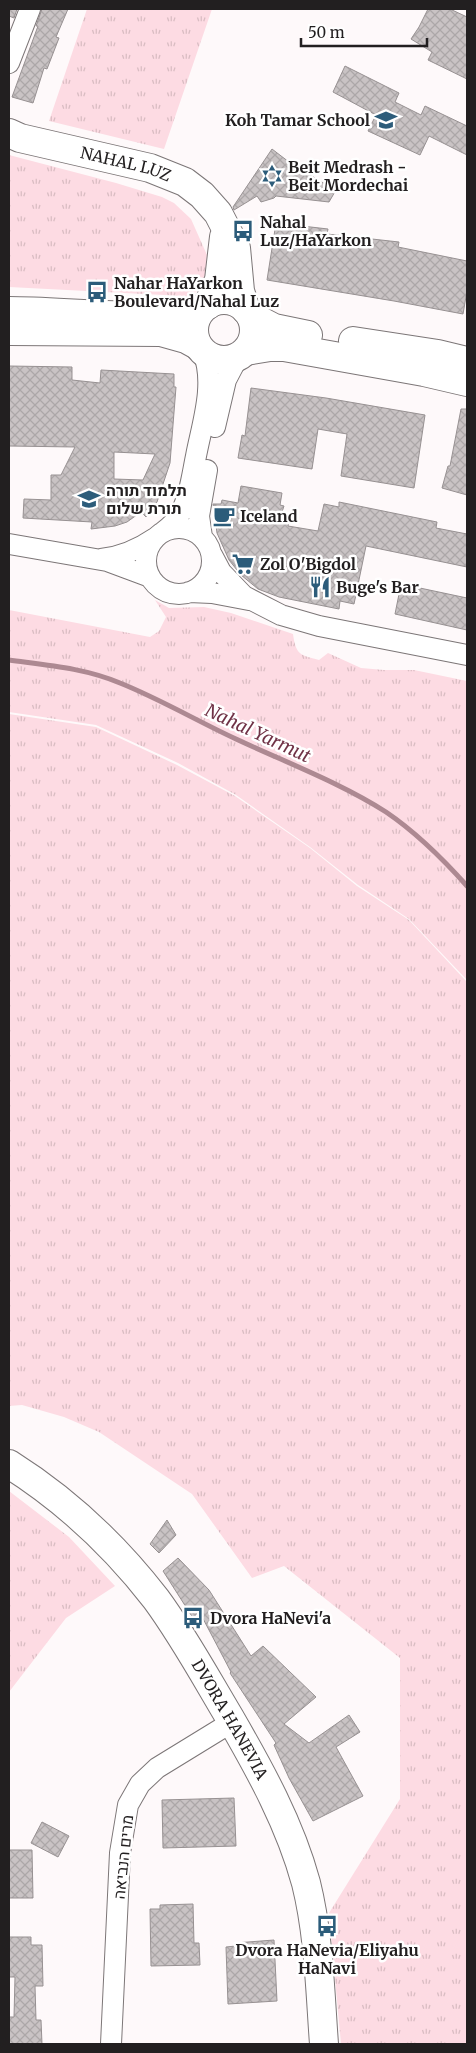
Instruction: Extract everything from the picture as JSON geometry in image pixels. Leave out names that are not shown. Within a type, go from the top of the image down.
[{"type":"street","points":[[9,63],[30,9]]},
{"type":"street","name":"NAHAL LUZ","points":[[9,133],[20,138],[122,161],[168,174],[185,182],[202,195],[218,213],[236,248],[240,291],[249,313]]},
{"type":"street","points":[[96,559],[108,558],[142,547],[179,517],[189,490],[206,405],[208,374],[194,336],[194,326],[219,280],[223,260],[224,225]]},
{"type":"street","points":[[9,311],[177,314],[228,300],[238,304],[274,328],[438,354],[467,362]]},
{"type":"street","points":[[202,537],[200,506],[219,408],[226,380],[254,335],[254,325],[249,313]]},
{"type":"street","points":[[9,331],[161,332],[186,339],[211,358],[220,360],[229,360],[270,346],[284,347],[424,372],[467,382]]},
{"type":"street","points":[[249,600],[221,572],[202,537],[194,532],[184,529],[173,529],[159,535],[149,547],[146,556],[146,567],[150,577],[164,591],[174,594],[189,592],[212,593],[249,600],[281,615],[319,626],[467,655]]},
{"type":"street","points":[[9,544],[96,559],[123,566],[150,577]]},
{"type":"street","points":[[189,592],[199,588],[209,576],[212,566],[212,555]]},
{"type":"street","name":"DVORA HANEVIA","points":[[9,1464],[68,1506],[101,1537],[134,1573],[176,1628],[232,1722],[274,1800],[297,1852],[306,1883],[314,1927],[324,2044]]},
{"type":"street","name":"מרים הנביאה","points":[[111,2044],[120,1853],[128,1805],[140,1784],[157,1768],[232,1722]]},
{"type":"green space","points":[[87,9],[212,9],[164,149],[49,121]]},
{"type":"green space","points":[[9,155],[116,183],[162,197],[174,203],[191,219],[207,255],[205,278],[199,289],[191,296],[183,296],[9,287]]},
{"type":"green space","points":[[155,600],[169,608],[204,607],[231,613],[293,634],[298,650],[307,657],[319,660],[328,653],[361,668],[414,670],[467,681],[467,980],[409,919],[358,885],[310,847],[236,795],[178,763],[96,725],[9,712],[9,610],[150,637],[159,631],[166,617]]},
{"type":"green space","points":[[9,714],[96,727],[177,765],[235,796],[310,848],[357,886],[409,920],[467,982],[467,2044],[341,2044],[329,1913],[400,1799],[400,1658],[284,1566],[252,1578],[192,1494],[99,1432],[64,1417],[22,1405],[9,1406]]},
{"type":"green space","points":[[9,1491],[69,1537],[115,1586],[66,1618],[9,1692]]},
{"type":"building","points":[[9,9],[17,9],[14,18],[9,16]]},
{"type":"building","points":[[42,9],[68,9],[56,37],[59,38],[47,69],[44,68],[33,103],[12,97],[38,26],[36,26]]},
{"type":"building","points":[[428,9],[450,9],[467,17],[467,79],[428,60],[432,52],[411,39]]},
{"type":"building","points":[[345,66],[399,93],[395,102],[421,115],[425,106],[467,126],[467,155],[429,136],[420,155],[368,131],[376,115],[333,92]]},
{"type":"building","points":[[272,149],[302,172],[336,190],[329,202],[276,196],[261,202],[257,196],[234,210],[233,207]]},
{"type":"building","points":[[276,223],[328,229],[327,234],[399,242],[398,247],[467,261],[467,291],[463,314],[267,280]]},
{"type":"building","points":[[9,366],[72,367],[72,380],[100,383],[101,370],[174,374],[174,387],[176,387],[170,463],[157,502],[146,517],[141,512],[127,522],[115,526],[91,529],[92,522],[23,518],[24,499],[51,500],[51,475],[61,475],[75,447],[9,446]],"holes":[[[114,452],[155,454],[143,480],[114,479]]]},
{"type":"building","points":[[251,388],[326,398],[425,415],[414,488],[341,476],[347,434],[318,429],[312,469],[238,458],[242,435],[245,436]]},
{"type":"building","points":[[461,409],[467,409],[467,495],[442,488],[448,466],[450,466]]},
{"type":"building","points":[[241,486],[282,493],[280,505],[284,506],[281,515],[290,516],[288,526],[318,531],[324,504],[339,507],[339,502],[437,522],[436,528],[467,534],[467,567],[366,546],[354,604],[340,601],[339,609],[279,597],[258,589],[241,575],[229,560],[217,533],[213,504],[221,504],[222,500],[238,503]]},
{"type":"building","points":[[401,584],[467,598],[467,630],[395,614]]},
{"type":"building","points":[[167,1520],[176,1535],[159,1553],[150,1544]]},
{"type":"building","points":[[178,1558],[209,1590],[251,1656],[263,1646],[316,1697],[284,1724],[309,1743],[349,1715],[360,1732],[336,1747],[363,1796],[313,1821],[289,1778],[274,1745],[276,1743],[230,1673],[199,1611],[193,1618],[163,1571]]},
{"type":"building","points":[[234,1798],[236,1846],[163,1848],[162,1800]]},
{"type":"building","points":[[42,1822],[69,1836],[58,1857],[31,1843]]},
{"type":"building","points":[[9,1850],[32,1850],[33,1898],[9,1898]]},
{"type":"building","points":[[193,1904],[194,1943],[199,1943],[200,1965],[151,1966],[150,1909],[160,1909],[160,1905]]},
{"type":"building","points":[[9,1937],[31,1937],[31,1945],[42,1945],[43,1986],[35,1986],[36,2020],[41,2020],[42,2044],[9,2044],[9,2017],[14,2017],[15,1977],[9,1977]]},
{"type":"building","points":[[274,1940],[277,2001],[228,2004],[226,1947],[236,1946],[235,1943]]},
{"type":"waterway","name":"Nahal Yarmut","points":[[9,660],[65,668],[107,678],[135,689],[236,739],[332,782],[369,801],[397,820],[429,847],[467,886]]},
{"type":"place","name":"Koh Tamar School","points":[[386,120]]},
{"type":"place","name":"Beit Medrash - Beit Mordechai","points":[[272,176]]},
{"type":"place","name":"Nahal Luz/HaYarkon","points":[[243,231]]},
{"type":"place","name":"Nahar HaYarkon Boulevard/Nahal Luz","points":[[97,292]]},
{"type":"place","name":"תלמוד תורה תורת שלום","points":[[89,499]]},
{"type":"place","name":"Iceland","points":[[224,516]]},
{"type":"place","name":"Zol O'Bigdol","points":[[243,564]]},
{"type":"place","name":"Buge's Bar","points":[[320,587]]},
{"type":"place","name":"Dvora HaNevi'a","points":[[193,1618]]},
{"type":"place","name":"Dvora HaNevia/Eliyahu HaNavi","points":[[327,1926]]}]
